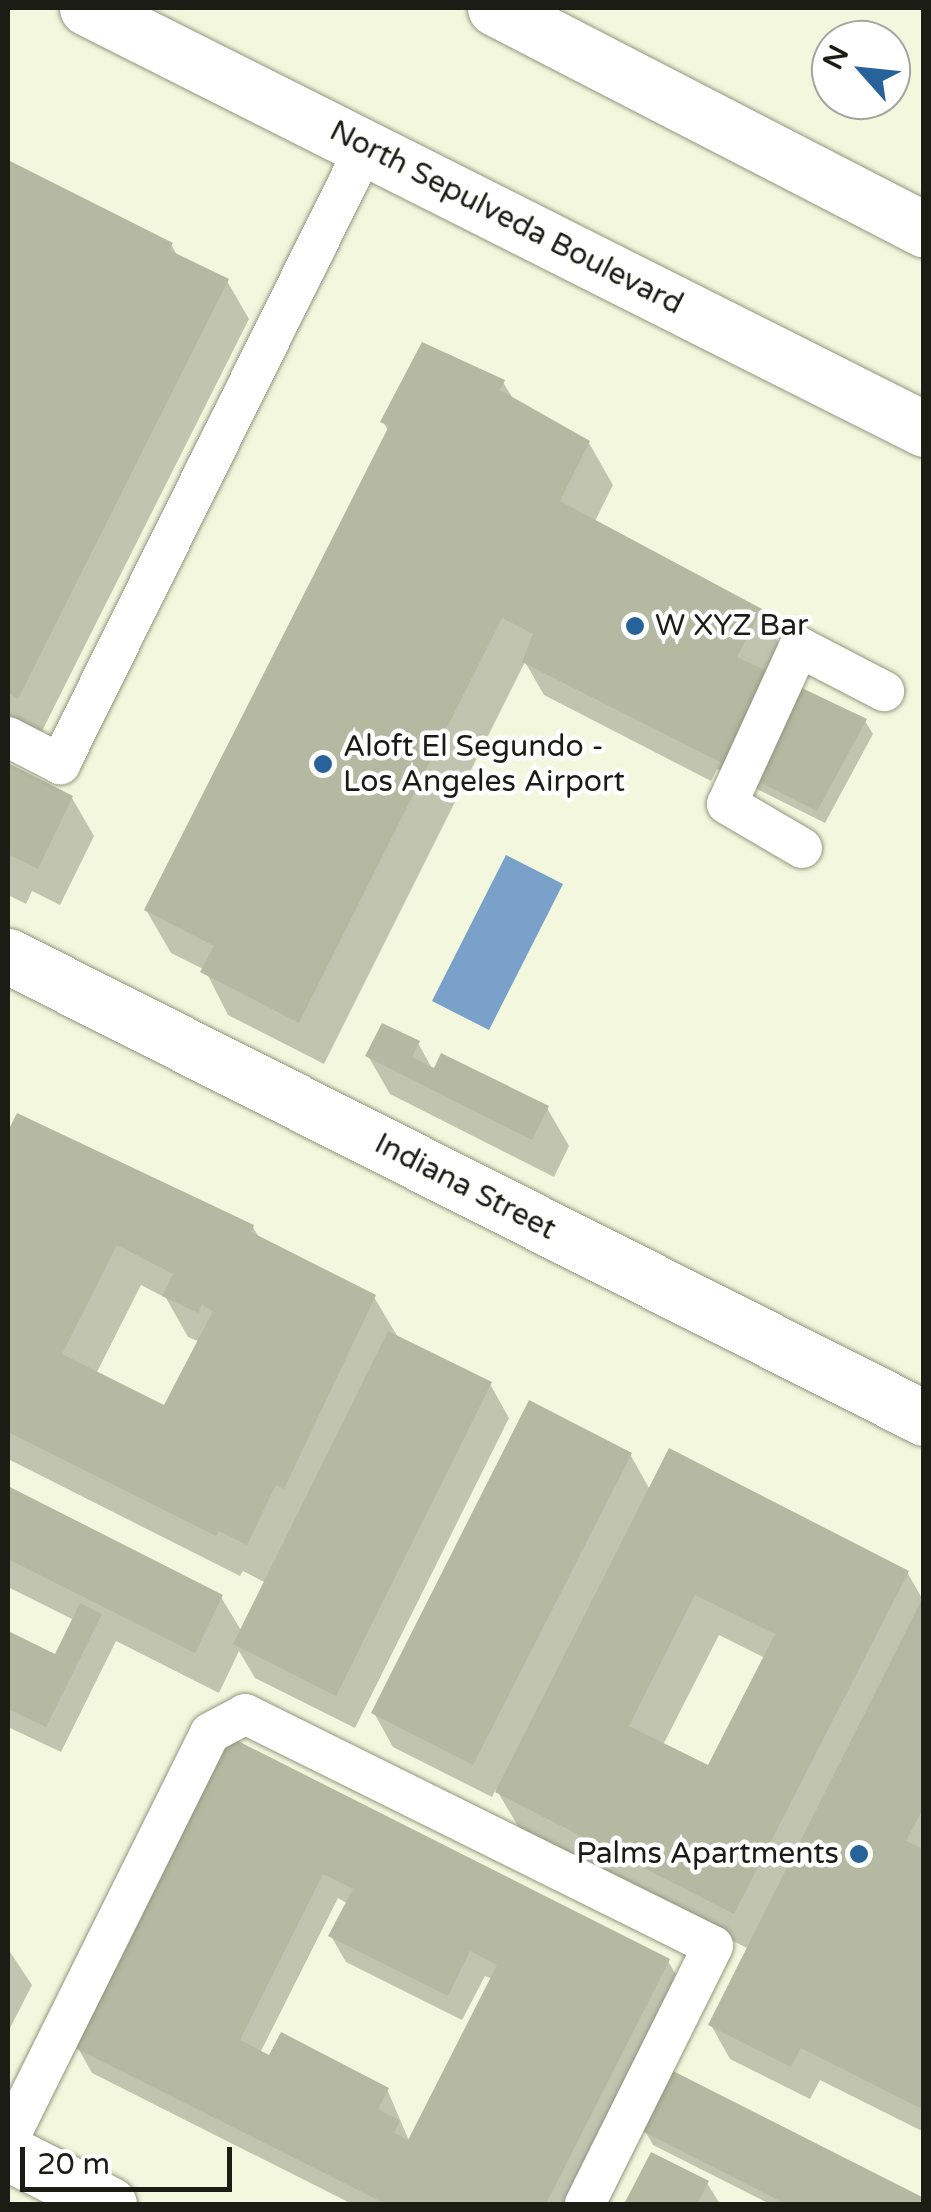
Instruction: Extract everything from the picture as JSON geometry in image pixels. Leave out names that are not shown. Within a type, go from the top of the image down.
[{"type":"main road","name":"North Sepulveda Boulevard","points":[[88,8],[924,429]]},
{"type":"main road","points":[[495,8],[924,229]]},
{"type":"main road","name":"Indiana Street","points":[[8,956],[924,1418]]},
{"type":"main road","points":[[8,2154],[109,2204]]},
{"type":"lane","points":[[8,738],[60,764],[366,148]]},
{"type":"lane","points":[[802,848],[727,804],[799,648],[884,691]]},
{"type":"lane","points":[[8,2140],[210,1733],[245,1714],[712,1946],[585,2204]]},
{"type":"water","points":[[506,855],[563,884],[489,1030],[432,1001]]},
{"type":"building","points":[[8,160],[173,243],[169,250],[229,279],[18,699],[8,693]]},
{"type":"building","name":"Aloft El Segundo - Los Angeles Airport","points":[[422,342],[505,380],[500,390],[590,441],[560,501],[762,609],[737,657],[867,719],[817,811],[522,662],[533,634],[502,618],[299,1023],[200,972],[214,946],[144,910],[389,426],[380,422]]},
{"type":"building","points":[[8,763],[73,796],[38,869],[10,855],[8,860]]},
{"type":"building","points":[[382,1023],[420,1041],[412,1057],[434,1068],[441,1053],[549,1106],[532,1140],[365,1056]]},
{"type":"building","points":[[17,1113],[254,1225],[251,1232],[376,1295],[284,1489],[276,1485],[247,1545],[219,1531],[216,1536],[8,1432],[8,1131]],"holes":[[[117,1245],[173,1274],[162,1296],[198,1313],[202,1305],[213,1311],[164,1405],[62,1354]]]},
{"type":"building","points":[[388,1331],[492,1382],[336,1696],[233,1644]]},
{"type":"building","points":[[529,1400],[632,1453],[473,1765],[371,1713]]},
{"type":"building","points":[[669,1448],[909,1571],[734,1914],[495,1792]],"holes":[[[695,1595],[775,1634],[708,1765],[629,1726]]]},
{"type":"building","points":[[8,1486],[223,1595],[195,1653],[8,1559]]},
{"type":"building","name":"Palms Apartments","points":[[924,1595],[924,1807],[906,1841],[924,1849],[924,2110],[801,2048],[791,2067],[708,2025]]},
{"type":"building","points":[[80,1603],[102,1614],[46,1727],[8,1709],[8,1631],[55,1654]]},
{"type":"building","points":[[228,1736],[670,1959],[546,2204],[386,2204],[75,2048]],"holes":[[[323,1874],[353,1889],[328,1936],[448,1996],[470,1951],[497,1965],[408,2140],[394,2133],[400,2121],[378,2109],[389,2088],[281,2032],[269,2055],[240,2040]]]},
{"type":"building","points":[[673,2071],[924,2198],[924,2204],[786,2204],[642,2131]]},
{"type":"building","points":[[651,2152],[709,2181],[697,2204],[624,2204]]},
{"type":"place","name":"W XYZ Bar","points":[[635,626]]},
{"type":"place","name":"Aloft El Segundo - Los Angeles Airport","points":[[323,764]]},
{"type":"place","name":"Palms Apartments","points":[[859,1854]]}]
